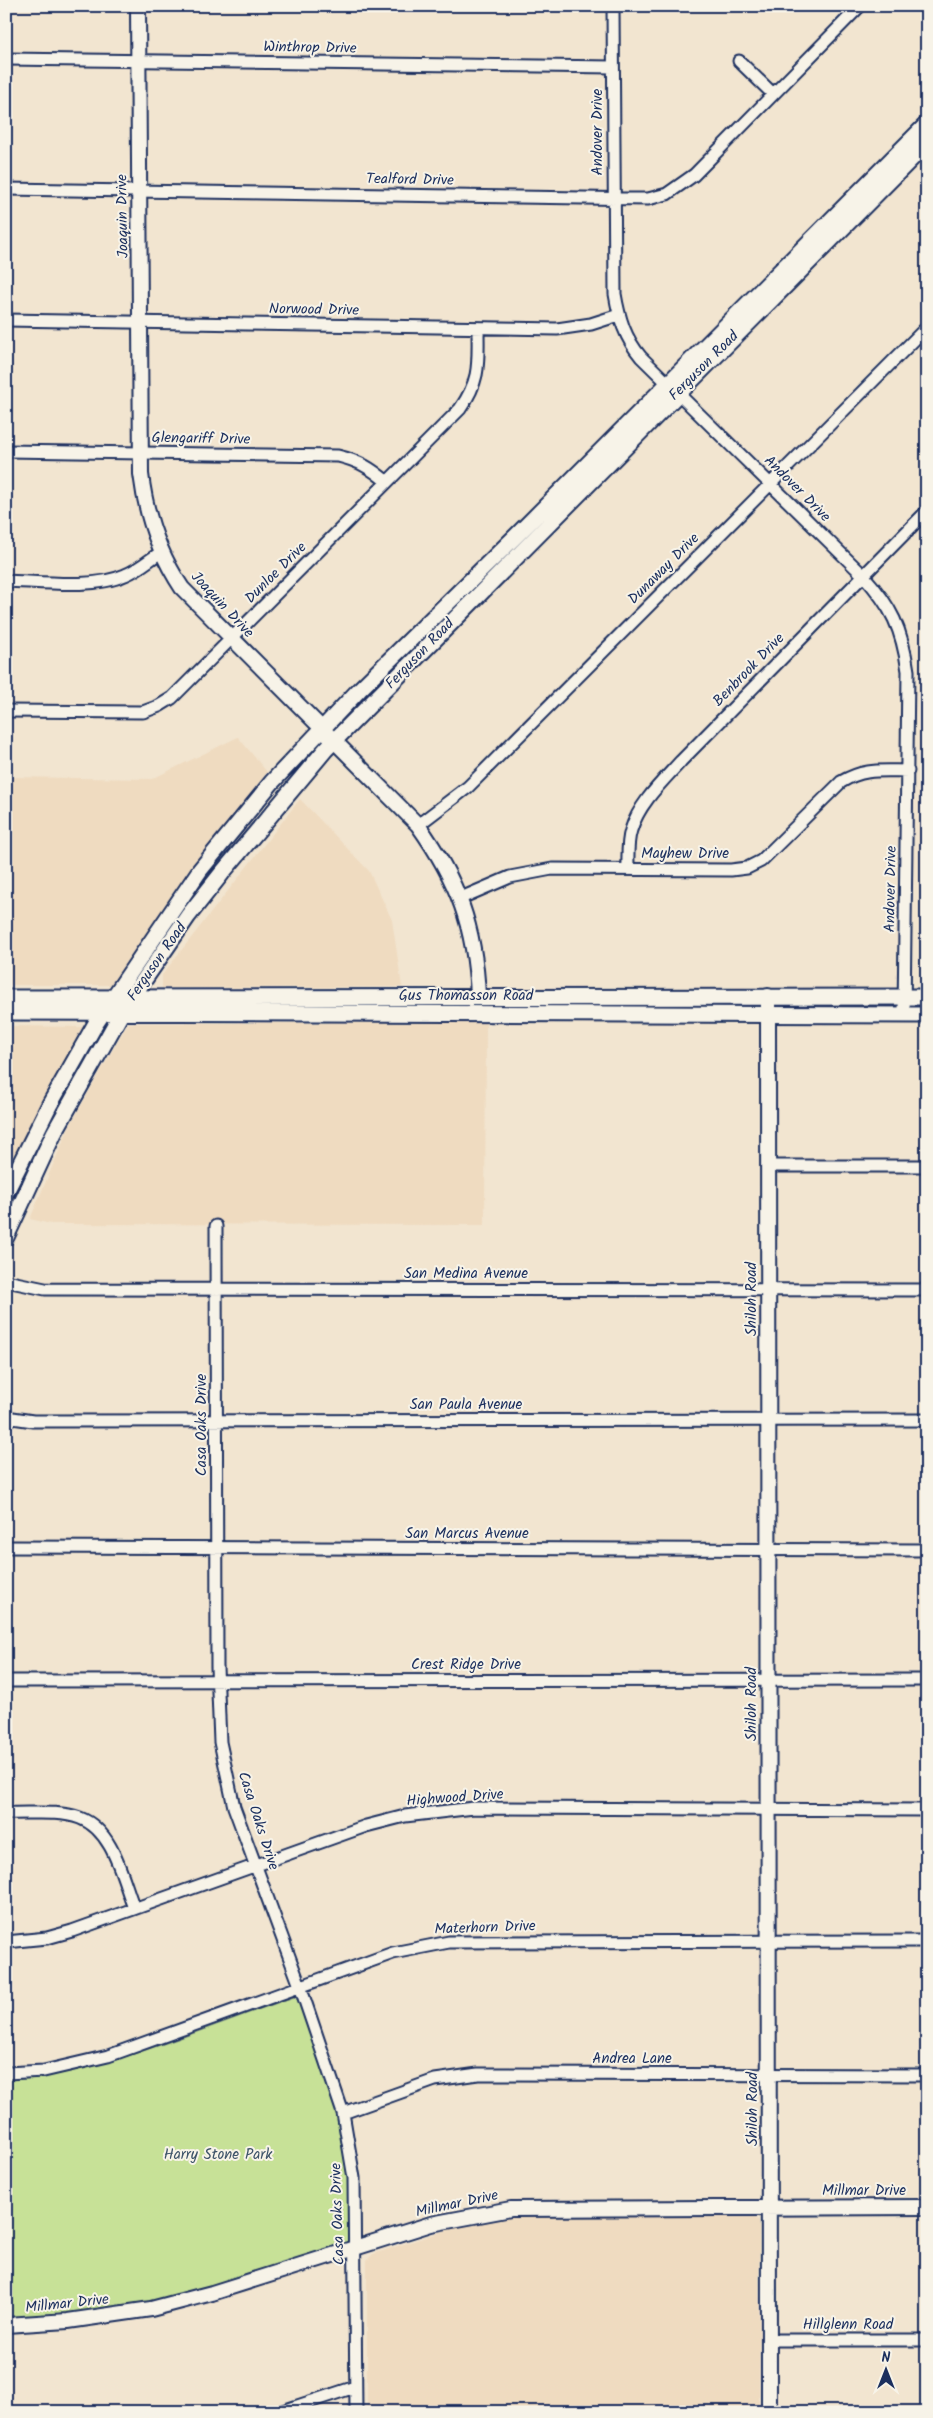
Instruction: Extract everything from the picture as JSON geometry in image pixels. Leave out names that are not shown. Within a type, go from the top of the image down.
[{"type":"main road","name":"Ferguson Road","points":[[833,228],[927,124]]},
{"type":"main road","name":"Ferguson Road","points":[[6,1238],[54,1133],[122,1012],[188,916],[300,778],[522,540],[833,228],[927,143]]},
{"type":"main road","name":"Ferguson Road","points":[[6,1192],[50,1104],[103,1012],[200,870],[272,782],[359,690],[522,540]]},
{"type":"main road","name":"Gus Thomasson Road","points":[[6,998],[238,996],[927,997]]},
{"type":"main road","points":[[228,1013],[238,996]]},
{"type":"main road","points":[[342,996],[342,1013]]},
{"type":"main road","points":[[476,1013],[478,996]]},
{"type":"main road","name":"Gus Thomasson Road","points":[[6,1012],[927,1015]]},
{"type":"street","name":"Joaquin Drive","points":[[138,6],[140,453],[144,497],[160,552],[182,588],[418,825],[448,871],[460,898],[476,961],[478,996]]},
{"type":"street","name":"Andover Drive","points":[[613,6],[615,294],[619,315],[631,346],[863,575],[893,614],[905,646],[908,671],[908,771],[904,1015]]},
{"type":"street","name":"Tealford Drive","points":[[6,189],[614,198],[648,198],[667,194],[681,186],[694,175],[860,6]]},
{"type":"street","name":"Winthrop Drive","points":[[6,59],[613,67]]},
{"type":"street","points":[[739,61],[773,94]]},
{"type":"street","name":"Norwood Drive","points":[[6,320],[557,329],[591,324],[619,315]]},
{"type":"street","name":"Dunaway Drive","points":[[418,825],[468,788],[927,327]]},
{"type":"street","name":"Dunloe Drive","points":[[6,711],[142,712],[159,706],[172,698],[460,409],[477,377],[478,328]]},
{"type":"street","name":"Glengariff Drive","points":[[6,451],[338,456],[358,460],[370,467],[387,482]]},
{"type":"street","name":"Benbrook Drive","points":[[628,869],[631,830],[640,810],[655,790],[927,511]]},
{"type":"street","points":[[6,581],[92,582],[111,580],[132,572],[160,552]]},
{"type":"street","name":"Mayhew Drive","points":[[460,898],[510,877],[552,869],[731,870],[747,868],[761,861],[841,782],[855,774],[869,770],[908,771]]},
{"type":"street","name":"Shiloh Road","points":[[768,996],[769,2412]]},
{"type":"street","points":[[768,1166],[927,1166]]},
{"type":"street","name":"Casa Oaks Drive","points":[[216,1226],[217,1680],[220,1742],[234,1807],[300,1986],[343,2113],[354,2178],[356,2412]]},
{"type":"street","name":"San Medina Avenue","points":[[6,1281],[45,1289],[927,1290]]},
{"type":"street","name":"San Paula Avenue","points":[[6,1417],[34,1421],[216,1419],[927,1420]]},
{"type":"street","name":"San Marcus Avenue","points":[[6,1547],[927,1550]]},
{"type":"street","name":"Crest Ridge Drive","points":[[6,1680],[927,1680]]},
{"type":"street","name":"Highwood Drive","points":[[6,1942],[47,1938],[366,1826],[405,1816],[439,1811],[474,1808],[927,1810]]},
{"type":"street","points":[[6,1813],[63,1815],[80,1818],[93,1826],[104,1836],[112,1850],[134,1908]]},
{"type":"street","name":"Materhorn Drive","points":[[6,2073],[44,2071],[108,2056],[393,1953],[449,1942],[927,1941]]},
{"type":"street","name":"Andrea Lane","points":[[343,2113],[435,2080],[456,2076],[927,2075]]},
{"type":"street","name":"Millmar Drive","points":[[6,2325],[68,2321],[151,2309],[212,2293],[446,2220],[511,2209],[927,2207]]},
{"type":"street","name":"Hillglenn Road","points":[[769,2340],[927,2340]]},
{"type":"street","points":[[279,2412],[355,2387]]},
{"type":"shaded area","points":[[238,737],[267,772],[112,985],[6,985],[6,777],[152,779]]},
{"type":"shaded area","points":[[300,799],[369,871],[392,920],[402,987],[162,988],[162,975]]},
{"type":"shaded area","points":[[128,1023],[486,1023],[485,1225],[51,1224],[30,1219],[69,1127]]},
{"type":"shaded area","points":[[6,1026],[87,1027],[6,1178]]},
{"type":"shaded area","points":[[524,2216],[754,2216],[759,2221],[759,2412],[367,2412],[367,2260],[373,2254],[447,2230],[484,2221]]},
{"type":"green space","name":"Harry Stone Park","points":[[294,1997],[298,2000],[306,2016],[330,2087],[340,2124],[348,2175],[349,2240],[340,2246],[217,2285],[134,2306],[92,2313],[6,2318],[6,2080],[74,2071],[107,2062]]}]
